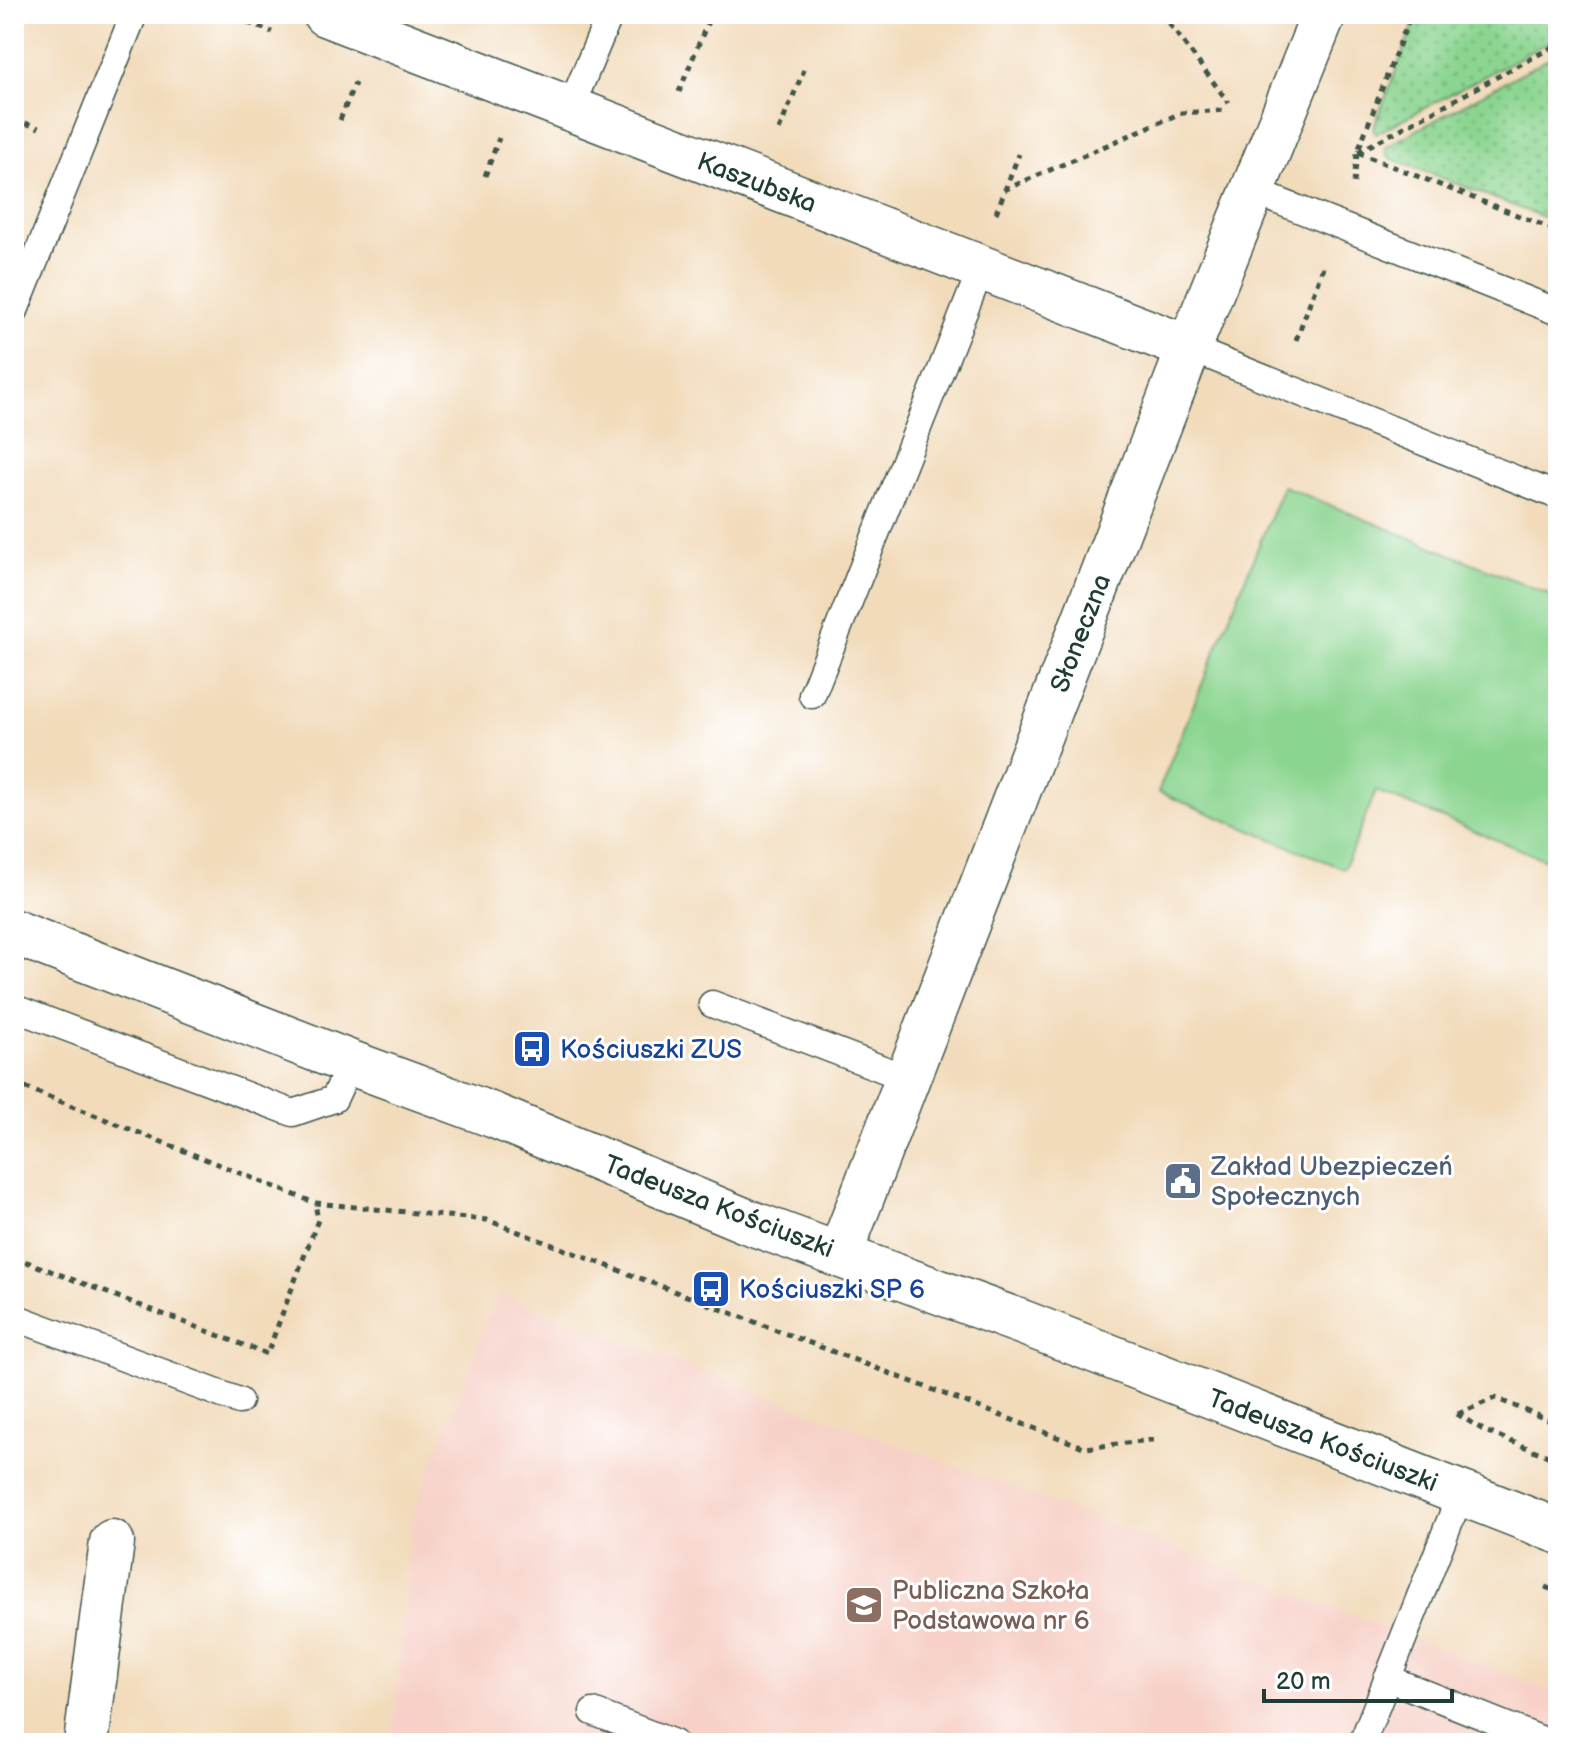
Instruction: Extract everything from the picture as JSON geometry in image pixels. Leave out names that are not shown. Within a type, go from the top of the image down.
[{"type":"street","name":"Kaszubska","points":[[325,14],[1189,348]]},
{"type":"street","name":"Słoneczna","points":[[840,1254],[1189,348],[1324,14]]},
{"type":"street","name":"Tadeusza Kościuszki","points":[[14,932],[495,1116],[746,1221],[840,1254],[1558,1531]]},
{"type":"street","points":[[86,1743],[112,1542]]},
{"type":"lane","points":[[14,313],[134,14]]},
{"type":"lane","points":[[570,109],[610,14]]},
{"type":"lane","points":[[1253,191],[1558,312]]},
{"type":"lane","points":[[812,695],[981,269]]},
{"type":"lane","points":[[1189,348],[1558,496]]},
{"type":"lane","points":[[712,1004],[909,1079]]},
{"type":"lane","points":[[14,1008],[293,1113],[334,1099],[351,1063]]},
{"type":"lane","points":[[14,1317],[239,1401]]},
{"type":"lane","points":[[1362,1743],[1461,1493]]},
{"type":"lane","points":[[1387,1678],[1550,1743]]},
{"type":"lane","points":[[593,1712],[674,1743]]},
{"type":"path","points":[[225,14],[280,35]]},
{"type":"path","points":[[676,97],[711,14]]},
{"type":"path","points":[[1162,14],[1233,109]]},
{"type":"path","points":[[1357,153],[1411,14]]},
{"type":"path","points":[[1357,153],[1558,44]]},
{"type":"path","points":[[776,136],[804,70]]},
{"type":"path","points":[[340,120],[356,80]]},
{"type":"path","points":[[1228,123],[1239,95]]},
{"type":"path","points":[[1004,190],[1181,113],[1233,109]]},
{"type":"path","points":[[485,176],[500,136]]},
{"type":"path","points":[[1357,153],[1558,231]]},
{"type":"path","points":[[995,215],[1019,154]]},
{"type":"path","points":[[14,1083],[315,1203],[487,1220],[1086,1448],[1157,1438]]},
{"type":"path","points":[[14,1257],[267,1354],[318,1220],[315,1203]]},
{"type":"path","points":[[1558,1424],[1495,1398],[1457,1414],[1485,1431],[1558,1460]]},
{"type":"shaded area","name":"Publiczna Szkoła Podstawowa nr 6","points":[[497,1294],[1558,1693],[1558,1743],[392,1743],[412,1516]]},
{"type":"green space","points":[[1418,14],[1558,14],[1558,37],[1376,134],[1373,129]]},
{"type":"green space","points":[[1558,53],[1558,223],[1390,158],[1386,153],[1386,147]]},
{"type":"green space","points":[[1283,486],[1558,598],[1558,865],[1376,791],[1344,869],[1158,792]]},
{"type":"place","name":"Kościuszki ZUS","points":[[532,1049]]},
{"type":"place","name":"Zakład Ubezpieczeń Społecznych","points":[[1183,1181]]},
{"type":"place","name":"Kościuszki SP 6","points":[[711,1289]]},
{"type":"place","name":"Publiczna Szkoła Podstawowa nr 6","points":[[864,1605]]}]
